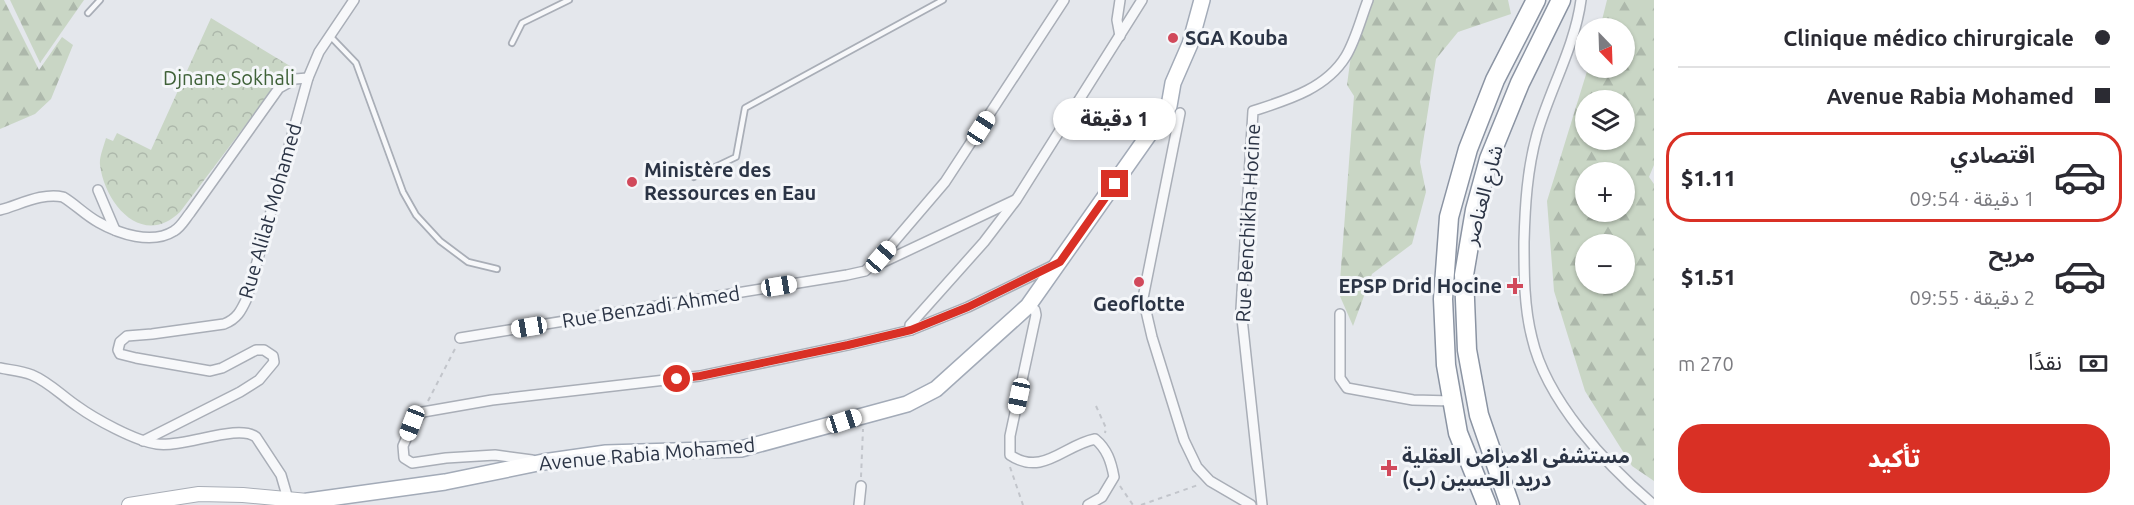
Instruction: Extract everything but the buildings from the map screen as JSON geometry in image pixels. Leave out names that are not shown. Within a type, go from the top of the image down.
[{"type":"highway","points":[[1486,505],[1458,433],[1446,365],[1443,299],[1449,217],[1468,149],[1495,80],[1536,0]]},
{"type":"highway","name":"شارع العناصر","points":[[1510,505],[1479,415],[1467,350],[1464,275],[1475,210],[1489,159],[1520,83],[1561,0]]},
{"type":"main road","name":"Avenue Rabia Mohamed","points":[[318,502],[606,453],[741,449],[907,404],[936,389],[1028,306],[1169,106],[1173,83],[1190,44],[1202,0]]},
{"type":"main road","points":[[129,505],[199,494],[243,495],[318,502]]},
{"type":"street","name":"Rue Alilat Mohamed","points":[[143,441],[240,392],[259,380],[274,362],[273,356],[264,350],[256,350],[222,368],[210,371],[136,358],[123,355],[118,350],[120,342],[127,336],[224,324],[240,315],[247,298],[308,78],[319,52],[354,0]]},
{"type":"street","points":[[865,271],[881,257],[945,182],[1064,0]]},
{"type":"street","points":[[1120,0],[1117,20],[1120,36]]},
{"type":"street","points":[[911,330],[910,325],[984,242],[1016,200],[1142,0]]},
{"type":"street","name":"Rue Benchikha Hocine","points":[[1262,505],[1240,309],[1253,111],[1294,98],[1331,76],[1347,55],[1368,0]]},
{"type":"street","points":[[1581,0],[1576,28],[1551,91],[1531,158],[1525,219],[1524,267],[1527,307],[1532,339],[1546,376],[1567,410],[1591,443],[1627,482],[1654,505]]},
{"type":"street","name":"Rue Alilat Mohamed","points":[[0,210],[45,196],[57,196],[63,197],[97,221],[115,230],[150,237],[165,235],[176,230],[215,180],[279,88],[296,79],[308,78]]},
{"type":"street","points":[[1180,113],[1143,298],[1152,337],[1184,440],[1197,468],[1210,481],[1251,505]]},
{"type":"street","points":[[98,190],[115,230]]},
{"type":"street","name":"Rue Benzadi Ahmed","points":[[460,338],[865,271],[1016,200]]},
{"type":"street","points":[[543,462],[495,455],[446,458],[412,464],[405,458],[403,446],[412,423],[423,412],[492,400],[700,376],[848,345],[911,330],[968,307],[1060,262]]},
{"type":"street","points":[[1028,306],[1035,310],[1036,315],[1010,436],[1010,455],[1020,461],[1041,462],[1083,441],[1095,439],[1104,446],[1110,460],[1113,477],[1102,497],[1088,505]]},
{"type":"street","points":[[1340,314],[1340,378],[1347,388],[1413,400],[1452,401]]},
{"type":"street","points":[[0,368],[32,375],[53,387],[94,417],[143,441],[157,445],[177,444],[234,432],[251,433],[281,475],[288,500]]},
{"type":"street","points":[[859,505],[861,486]]},
{"type":"lane","points":[[88,13],[100,0]]},
{"type":"lane","points":[[512,43],[522,23],[569,0]]},
{"type":"lane","points":[[694,177],[736,158],[745,108],[943,0]]},
{"type":"lane","points":[[331,37],[356,63],[403,192],[416,215],[440,241],[468,262],[497,269]]},
{"type":"path","points":[[423,412],[460,338]]},
{"type":"path","points":[[1096,405],[1106,428],[1104,446]]},
{"type":"path","points":[[861,486],[864,414]]},
{"type":"path","points":[[1010,455],[1011,471],[1023,505]]},
{"type":"path","points":[[1113,477],[1133,505]]},
{"type":"path","points":[[1141,505],[1210,481]]},
{"type":"green space","points":[[0,0],[4,0],[39,70],[62,37],[73,45],[51,99],[35,114],[0,129]]},
{"type":"green space","points":[[10,0],[84,0],[40,63]]},
{"type":"green space","points":[[1369,0],[1508,0],[1511,14],[1458,32],[1436,59],[1420,162],[1426,192],[1412,244],[1372,274],[1353,326],[1339,294],[1354,96],[1347,85],[1354,32]]},
{"type":"green space","points":[[1607,0],[1654,0],[1654,165],[1649,177],[1654,184],[1654,481],[1632,466],[1585,391],[1554,291],[1547,201],[1575,110],[1575,150],[1635,150],[1635,90],[1581,90],[1585,78],[1635,78],[1635,18],[1602,18]]},
{"type":"green space","name":"Djnane Sokhali","points":[[211,18],[290,66],[180,212],[166,222],[153,225],[140,223],[128,217],[118,207],[103,180],[100,162],[106,138],[113,141],[117,133],[151,150]]},
{"type":"place","name":"SGA Kouba","points":[[1173,38]]},
{"type":"place","name":"Ministère des Ressources en Eau","points":[[632,182]]},
{"type":"place","name":"Geoflotte","points":[[1139,282]]},
{"type":"place","name":"EPSP Drid Hocine","points":[[1515,286]]},
{"type":"place","name":"مستشفى الامراض العقلية دريد الحسين (ب)","points":[[1389,468]]},
{"type":"route","points":[[677,379],[911,330],[968,307],[1060,262],[1115,184]]}]
